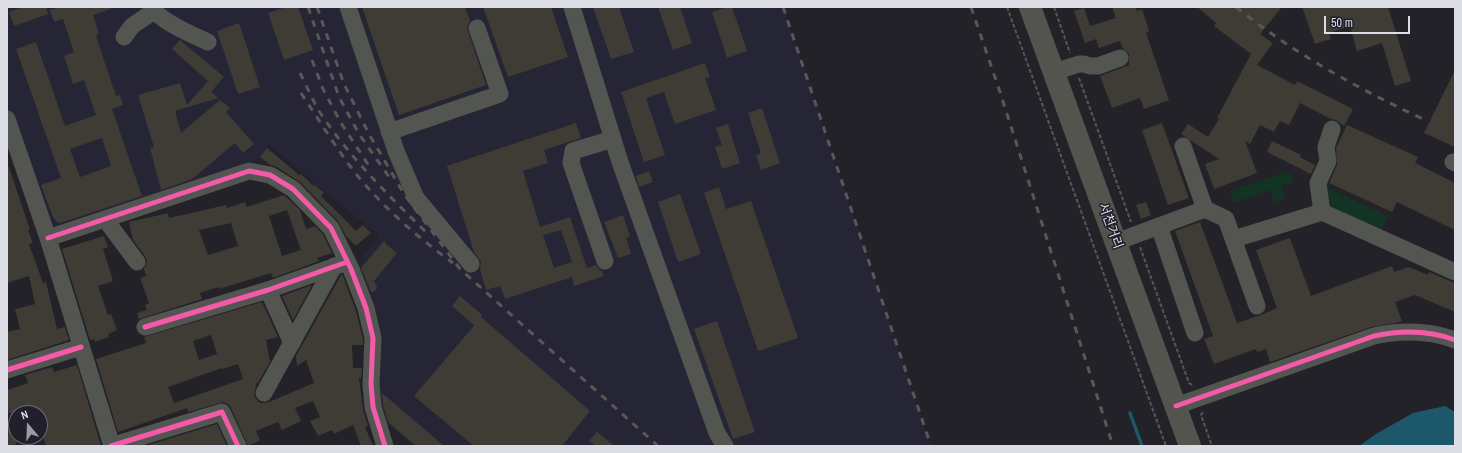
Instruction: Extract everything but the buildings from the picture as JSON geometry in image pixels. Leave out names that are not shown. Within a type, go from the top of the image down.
[{"type":"main road","name":"서천거리","points":[[1030,7],[1054,72],[1126,238],[1176,406],[1190,446]]},
{"type":"street","points":[[348,7],[389,132],[416,198],[471,264]]},
{"type":"street","points":[[572,7],[620,162],[718,433],[725,446]]},
{"type":"street","points":[[124,37],[132,26],[153,9],[168,22],[208,42]]},
{"type":"street","points":[[389,132],[500,94],[477,28]]},
{"type":"street","points":[[1054,72],[1084,64],[1098,66],[1120,58]]},
{"type":"street","points":[[7,119],[48,238],[111,446],[222,412],[238,446]]},
{"type":"street","points":[[1322,212],[1318,183],[1328,161],[1326,147],[1332,129]]},
{"type":"street","points":[[605,261],[571,163],[573,151],[613,139]]},
{"type":"street","points":[[1183,146],[1205,209],[1226,219],[1257,306]]},
{"type":"street","points":[[48,238],[249,171],[270,174],[293,189],[332,228],[341,264],[366,308],[373,338],[371,384],[373,407],[386,446]]},
{"type":"street","points":[[1126,238],[1205,209]]},
{"type":"street","points":[[1234,239],[1322,212],[1455,272]]},
{"type":"street","points":[[105,219],[137,262]]},
{"type":"street","points":[[1158,226],[1195,333]]},
{"type":"street","points":[[145,326],[268,290],[341,264]]},
{"type":"street","points":[[264,393],[292,343],[341,264]]},
{"type":"street","points":[[268,290],[292,343]]},
{"type":"street","points":[[1176,406],[1374,336],[1390,333],[1416,332],[1434,334],[1455,340]]},
{"type":"street","points":[[7,370],[81,347]]},
{"type":"path","points":[[1007,7],[1166,446]]},
{"type":"path","points":[[1054,7],[1074,66],[1126,238],[1190,383]]},
{"type":"path","points":[[1203,412],[1201,415],[1212,446]]},
{"type":"shaded area","points":[[7,7],[783,7],[931,446],[413,446],[382,420],[354,268],[379,236],[269,145],[255,162],[260,166],[52,230],[7,139]]},
{"type":"green space","points":[[1285,172],[1292,175],[1294,182],[1281,186],[1285,199],[1275,203],[1270,190],[1234,203],[1230,191]]},
{"type":"green space","points":[[1328,188],[1388,216],[1380,233],[1334,211],[1326,191]]},
{"type":"water","points":[[1445,406],[1455,412],[1455,446],[1359,446],[1376,434],[1413,413]]},
{"type":"waterway","points":[[1130,413],[1142,446]]},
{"type":"railway","points":[[308,7],[339,97],[359,134],[389,177]]},
{"type":"railway","points":[[317,7],[344,84],[369,134],[404,194],[460,269],[658,446]]},
{"type":"railway","points":[[783,7],[931,446]]},
{"type":"railway","points":[[971,7],[1000,92],[1113,446]]},
{"type":"railway","points":[[1236,7],[1280,40],[1326,69],[1423,119]]},
{"type":"railway","points":[[312,60],[323,89],[341,123],[371,169]]},
{"type":"railway","points":[[300,73],[319,111],[343,144],[385,191],[430,236]]},
{"type":"railway","points":[[301,93],[356,174],[367,187],[402,222],[453,263]]},
{"type":"cycle path","points":[[48,238],[249,171],[270,175],[293,189],[331,228],[351,269],[366,308],[373,338],[371,384],[373,407],[385,446]]},
{"type":"cycle path","points":[[145,327],[268,290],[347,262]]},
{"type":"cycle path","points":[[1176,406],[1374,336],[1415,332],[1435,334],[1455,340]]},
{"type":"cycle path","points":[[7,370],[81,347]]},
{"type":"cycle path","points":[[111,446],[222,412],[238,446]]}]
